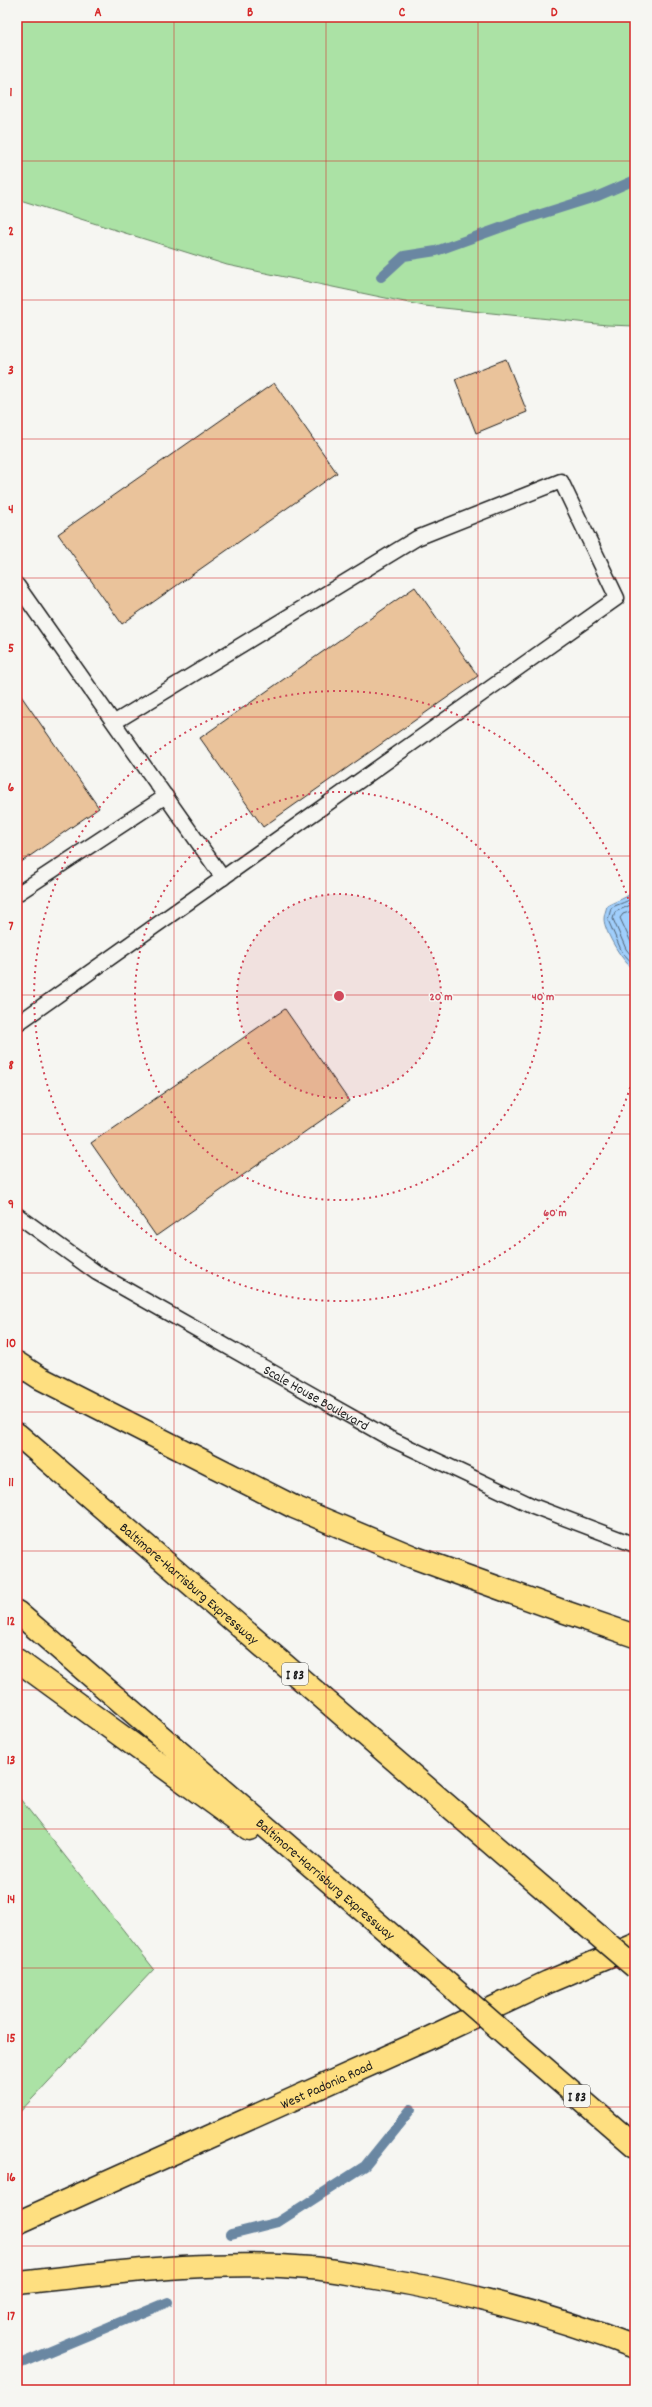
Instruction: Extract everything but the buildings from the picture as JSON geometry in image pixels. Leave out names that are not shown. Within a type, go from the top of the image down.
[{"type":"main road","points":[[17,1363],[40,1378],[294,1507],[413,1557],[635,1636]]},
{"type":"main road","name":"Baltimore-Harrisburg Expressway","points":[[17,1434],[635,1968]]},
{"type":"main road","name":"Baltimore-Harrisburg Expressway","points":[[17,1612],[635,2146]]},
{"type":"main road","points":[[17,1660],[374,1919]]},
{"type":"main road","name":"West Padonia Road","points":[[17,2223],[427,2039],[548,1982],[635,1945]]},
{"type":"main road","points":[[17,2283],[136,2271],[234,2266],[310,2268],[417,2284],[523,2308],[585,2328],[635,2347]]},
{"type":"lane","points":[[17,1024],[617,598],[561,481],[417,538],[116,722]]},
{"type":"lane","points":[[17,585],[116,722],[223,878]]},
{"type":"lane","points":[[17,894],[166,796]]},
{"type":"lane","name":"Scale House Boulevard","points":[[17,1215],[97,1273],[389,1438],[533,1506],[635,1545]]},
{"type":"green space","points":[[17,17],[635,17],[635,326],[607,325],[424,306],[227,265],[17,199]]},
{"type":"green space","points":[[17,1795],[154,1969],[17,2115]]},
{"type":"water","points":[[635,889],[635,970],[626,962],[615,947],[607,931],[604,919],[607,906],[625,897]]},
{"type":"waterway","points":[[381,277],[404,256],[436,251],[522,220],[598,196],[635,180]]},
{"type":"waterway","points":[[231,2234],[278,2222],[365,2166],[411,2109]]},
{"type":"waterway","points":[[17,2365],[168,2302]]}]
